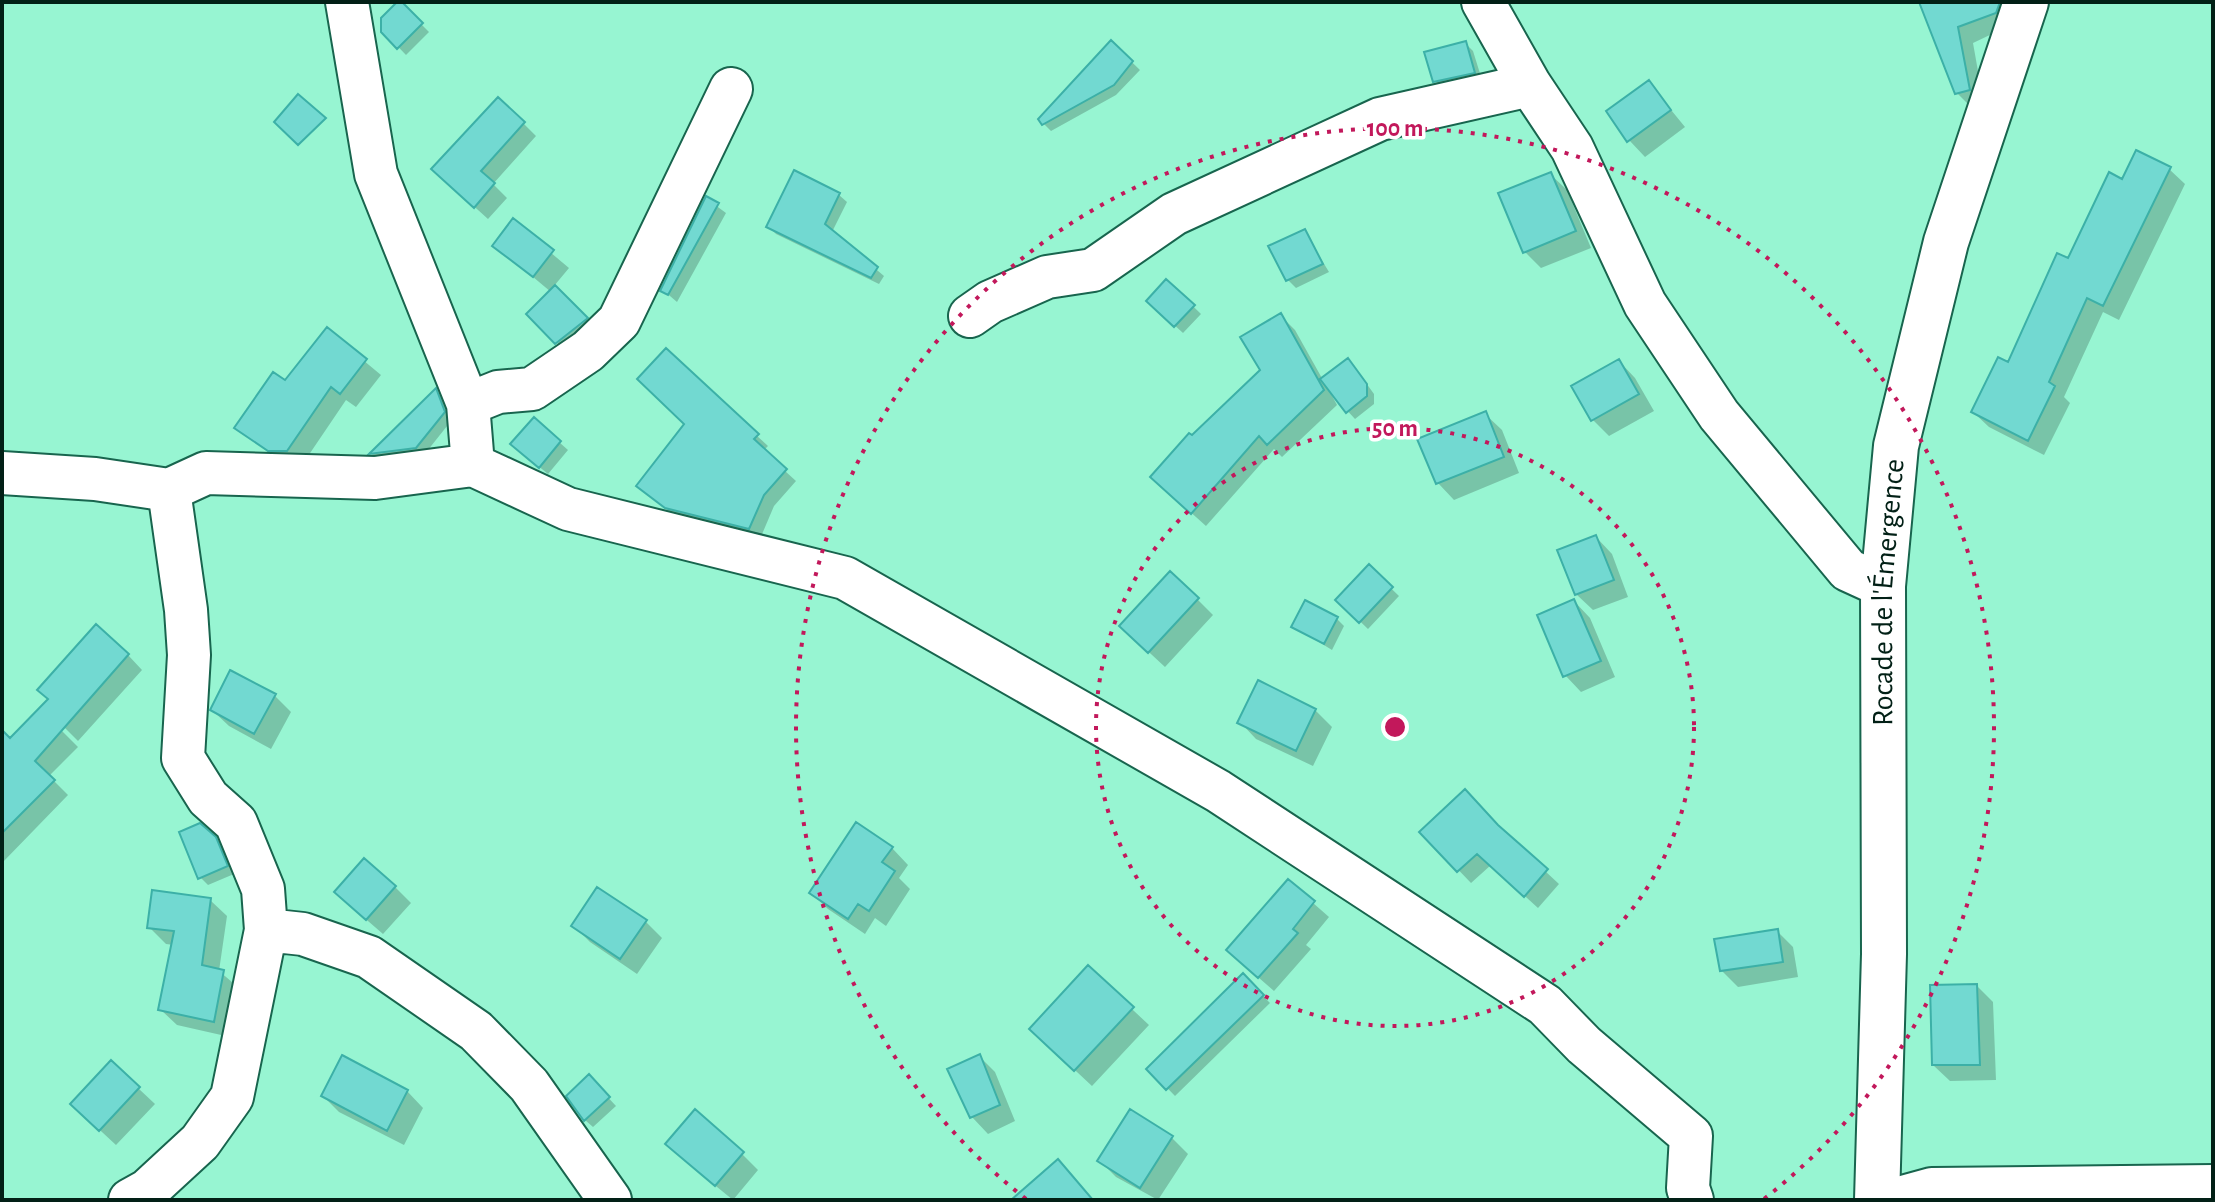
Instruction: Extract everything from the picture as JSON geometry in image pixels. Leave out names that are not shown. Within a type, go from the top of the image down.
[{"type":"street","points":[[347,2],[376,174],[468,404],[473,465]]},
{"type":"street","points":[[1483,2],[1530,85],[1572,148],[1645,304],[1719,415],[1848,570],[1883,586]]},
{"type":"street","name":"Rocade de l'Émergence","points":[[1877,1200],[1884,954],[1883,586],[1896,446],[1946,242],[2026,2]]},
{"type":"street","points":[[970,316],[990,302],[1047,277],[1093,270],[1174,214],[1380,119],[1530,85]]},
{"type":"street","points":[[468,404],[498,392],[532,389],[588,351],[619,321],[731,89]]},
{"type":"street","points":[[2,473],[95,479],[169,490],[206,473],[375,478],[473,465],[568,509],[845,578],[1218,791],[1545,1005],[1584,1045],[1691,1136],[1688,1188],[1692,1200]]},
{"type":"street","points":[[130,1200],[148,1190],[200,1142],[232,1097],[266,930],[263,889],[236,823],[208,798],[183,758],[184,691],[189,655],[169,490]]},
{"type":"street","points":[[266,930],[303,934],[369,957],[476,1031],[529,1085],[610,1200]]},
{"type":"street","points":[[1892,1200],[1932,1189],[2213,1186]]},
{"type":"building","points":[[397,2],[402,2],[423,23],[397,49],[381,32],[381,18]]},
{"type":"building","points":[[1919,2],[2000,2],[1996,13],[1958,27],[1970,90],[1955,94]]},
{"type":"building","points":[[1111,40],[1133,61],[1114,85],[1042,125],[1038,119]]},
{"type":"building","points":[[1466,41],[1475,73],[1433,82],[1424,52]]},
{"type":"building","points":[[1649,80],[1671,110],[1627,142],[1606,111]]},
{"type":"building","points":[[298,94],[326,118],[298,145],[274,122]]},
{"type":"building","points":[[498,97],[525,122],[481,171],[495,183],[474,208],[431,169]]},
{"type":"building","points":[[2136,150],[2171,167],[2103,306],[2087,298],[2049,382],[2055,386],[2028,441],[1971,412],[1998,357],[2008,362],[2057,253],[2068,258],[2109,172],[2122,179]]},
{"type":"building","points":[[794,170],[840,193],[825,224],[878,267],[871,278],[766,227]]},
{"type":"building","points":[[1551,172],[1576,231],[1523,253],[1498,193]]},
{"type":"building","points":[[706,196],[719,203],[668,295],[660,291]]},
{"type":"building","points":[[513,218],[554,250],[533,277],[492,246]]},
{"type":"building","points":[[1305,229],[1323,264],[1286,281],[1268,246]]},
{"type":"building","points":[[1166,279],[1195,305],[1174,327],[1146,301]]},
{"type":"building","points":[[555,285],[588,318],[555,344],[526,314]]},
{"type":"building","points":[[1281,313],[1324,390],[1267,445],[1259,436],[1191,514],[1150,477],[1189,433],[1192,435],[1260,370],[1240,337]]},
{"type":"building","points":[[327,327],[367,359],[340,394],[331,387],[287,451],[268,451],[234,428],[273,372],[285,380]]},
{"type":"building","points":[[666,348],[759,434],[754,439],[787,469],[764,495],[749,529],[665,508],[636,486],[684,424],[637,379]]},
{"type":"building","points":[[1348,358],[1367,384],[1367,396],[1346,413],[1320,379]]},
{"type":"building","points":[[1619,359],[1639,394],[1591,421],[1571,386]]},
{"type":"building","points":[[436,388],[445,412],[416,448],[369,454]]},
{"type":"building","points":[[1486,411],[1504,457],[1436,484],[1417,439]]},
{"type":"building","points":[[534,417],[561,441],[539,468],[510,444]]},
{"type":"building","points":[[1596,535],[1614,580],[1575,595],[1557,550]]},
{"type":"building","points":[[1369,564],[1393,587],[1359,623],[1335,600]]},
{"type":"building","points":[[1170,571],[1199,598],[1148,653],[1119,626]]},
{"type":"building","points":[[1574,599],[1601,661],[1563,677],[1537,615]]},
{"type":"building","points":[[1305,600],[1338,617],[1324,644],[1291,627]]},
{"type":"building","points":[[96,624],[129,654],[35,761],[55,780],[2,833],[2,730],[10,738],[48,699],[37,690]]},
{"type":"building","points":[[230,670],[276,694],[254,734],[210,710]]},
{"type":"building","points":[[1258,680],[1316,709],[1296,751],[1237,723]]},
{"type":"building","points":[[1465,789],[1498,825],[1548,869],[1524,897],[1477,854],[1457,872],[1419,832]]},
{"type":"building","points":[[856,822],[893,847],[882,862],[895,871],[869,911],[858,904],[848,919],[809,893]]},
{"type":"building","points":[[200,823],[216,837],[228,866],[198,879],[179,832]]},
{"type":"building","points":[[364,858],[396,886],[366,920],[334,892]]},
{"type":"building","points":[[1288,879],[1315,901],[1293,929],[1298,933],[1258,978],[1226,950]]},
{"type":"building","points":[[597,887],[647,920],[620,959],[571,926]]},
{"type":"building","points":[[152,890],[211,898],[202,965],[224,970],[214,1022],[158,1010],[174,931],[147,928]]},
{"type":"building","points":[[1778,929],[1783,962],[1720,971],[1714,939]]},
{"type":"building","points":[[1088,965],[1134,1007],[1074,1071],[1029,1029]]},
{"type":"building","points":[[1243,973],[1264,995],[1166,1090],[1146,1069]]},
{"type":"building","points":[[1977,984],[1980,1065],[1932,1065],[1930,985]]},
{"type":"building","points":[[980,1054],[1000,1105],[970,1118],[947,1069]]},
{"type":"building","points":[[342,1055],[408,1090],[387,1131],[321,1096]]},
{"type":"building","points":[[111,1060],[140,1087],[99,1131],[70,1104]]},
{"type":"building","points":[[589,1074],[610,1097],[584,1121],[566,1096]]},
{"type":"building","points":[[695,1109],[744,1152],[715,1186],[665,1144]]},
{"type":"building","points":[[1130,1109],[1173,1136],[1140,1188],[1097,1161]]},
{"type":"building","points":[[1058,1159],[1093,1200],[1011,1200]]}]
